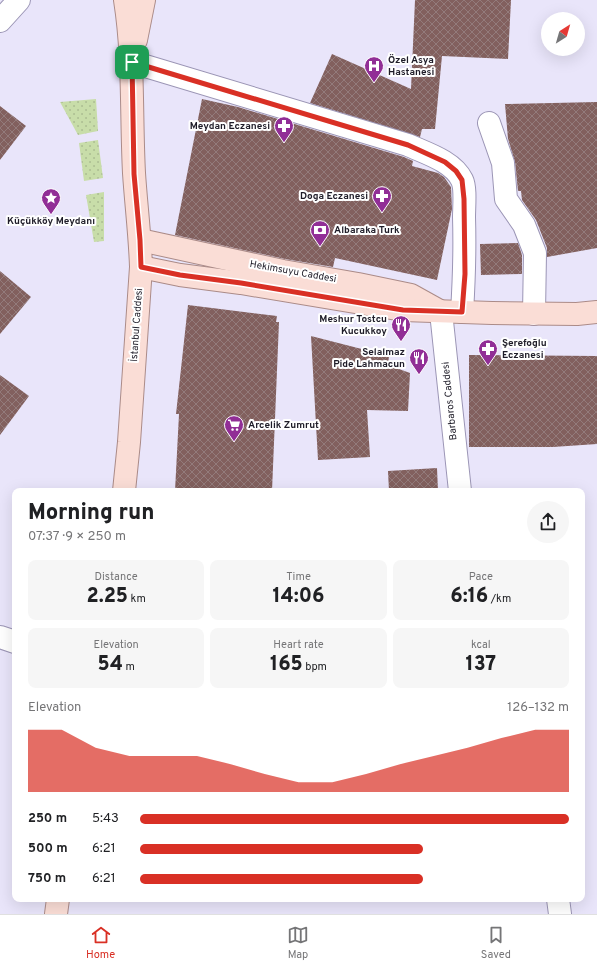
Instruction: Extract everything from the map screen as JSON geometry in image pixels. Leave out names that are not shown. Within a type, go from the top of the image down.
[{"type":"main road","points":[[125,0],[132,62]]},
{"type":"main road","points":[[132,62],[144,0]]},
{"type":"main road","name":"İstanbul Caddesi","points":[[124,488],[129,442],[141,267],[134,174],[132,62]]},
{"type":"main road","name":"Hekimsuyu Caddesi","points":[[140,240],[283,271],[411,294],[452,312]]},
{"type":"main road","name":"Hekimsuyu Caddesi","points":[[141,267],[180,275],[241,283],[403,310],[534,314],[577,314],[597,312]]},
{"type":"main road","points":[[56,914],[58,902]]},
{"type":"street","points":[[0,7],[1,0]]},
{"type":"street","points":[[0,21],[19,0]]},
{"type":"street","name":"Barbaros Caddesi","points":[[132,62],[408,145],[445,162],[456,171],[462,180],[464,199],[465,274],[452,312],[460,488]]},
{"type":"street","points":[[489,123],[503,162],[506,199],[524,225],[535,253],[534,314]]},
{"type":"street","points":[[0,637],[12,641]]},
{"type":"street","points":[[558,902],[560,914]]},
{"type":"green space","points":[[96,99],[98,131],[78,135],[60,102]]},
{"type":"green space","points":[[98,140],[103,178],[84,181],[79,143]]},
{"type":"green space","points":[[104,192],[104,241],[94,242],[86,195]]},
{"type":"building","points":[[415,0],[511,0],[508,59],[442,56],[435,129],[422,129],[420,137],[310,103],[332,54],[411,89]]},
{"type":"building","points":[[202,99],[238,107],[404,157],[413,161],[412,166],[438,173],[444,177],[451,187],[452,209],[437,280],[335,258],[333,267],[285,259],[175,235]]},
{"type":"building","points":[[597,102],[597,248],[547,257],[547,248],[536,220],[522,200],[521,191],[518,191],[515,162],[508,139],[505,104]]},
{"type":"building","points":[[0,106],[26,126],[0,160]]},
{"type":"building","points":[[518,243],[522,255],[522,274],[481,275],[480,244]]},
{"type":"building","points":[[0,271],[31,297],[0,334]]},
{"type":"building","points":[[188,305],[277,316],[276,322],[279,322],[272,488],[175,488],[179,414],[176,414]]},
{"type":"building","points":[[311,336],[389,356],[388,365],[410,373],[408,411],[367,410],[370,457],[318,460]]},
{"type":"building","points":[[469,355],[597,356],[597,444],[553,447],[469,447]]},
{"type":"building","points":[[0,375],[29,396],[0,435]]},
{"type":"building","points":[[437,468],[438,488],[389,488],[388,471]]},
{"type":"place","name":"Özel Asya Hastanesi","points":[[374,83]]},
{"type":"place","name":"Meydan Eczanesi","points":[[284,143]]},
{"type":"place","name":"Doga Eczanesi","points":[[382,213]]},
{"type":"place","name":"Küçükköy Meydanı","points":[[51,215]]},
{"type":"place","name":"Albaraka Turk","points":[[320,247]]},
{"type":"place","name":"Meshur Tostcu Kucukkoy","points":[[401,342]]},
{"type":"place","name":"Şerefoğlu Eczanesi","points":[[488,366]]},
{"type":"place","name":"Selalmaz Pide Lahmacun","points":[[419,375]]},
{"type":"place","name":"Arcelik Zumrut","points":[[234,442]]},
{"type":"route","points":[[132,62],[408,145],[445,162],[456,171],[462,180],[464,199],[465,274],[462,312],[403,310],[241,283],[180,275],[141,267],[134,174],[132,62]]}]
